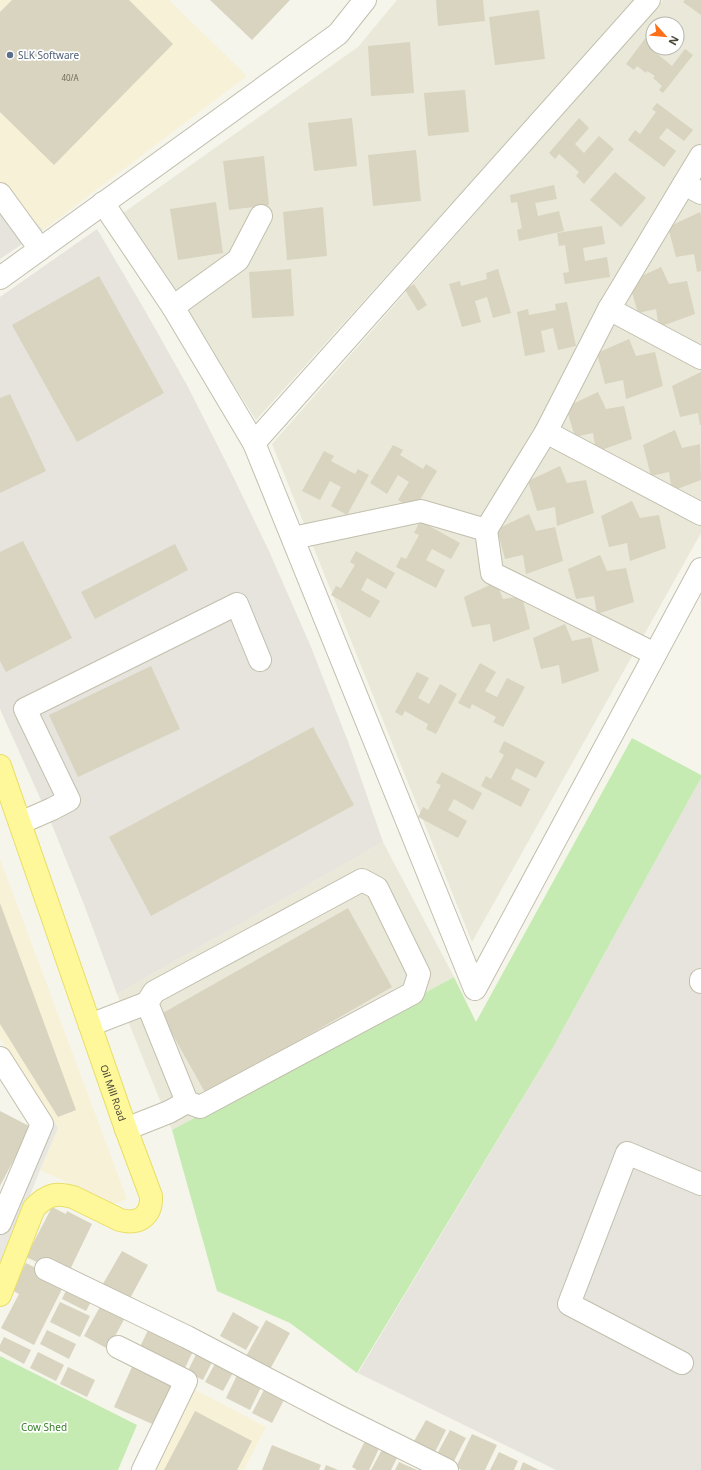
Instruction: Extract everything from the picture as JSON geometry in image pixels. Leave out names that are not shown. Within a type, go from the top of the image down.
[{"type":"main road","name":"Oil Mill Road","points":[[0,767],[126,1130],[151,1196],[150,1209],[141,1219],[134,1222],[120,1220],[73,1197],[65,1195],[57,1194],[41,1201],[34,1208],[0,1295]]},
{"type":"street","points":[[0,278],[338,34],[365,0]]},
{"type":"street","points":[[254,442],[649,0]]},
{"type":"street","points":[[655,654],[492,573],[486,530],[546,432],[609,309],[693,188],[701,156]]},
{"type":"street","points":[[0,194],[40,249]]},
{"type":"street","points":[[103,203],[173,307],[254,442],[475,989],[701,569]]},
{"type":"street","points":[[173,307],[238,260],[261,216]]},
{"type":"street","points":[[609,309],[701,358]]},
{"type":"street","points":[[546,432],[701,514]]},
{"type":"street","points":[[293,538],[421,511],[486,530]]},
{"type":"street","points":[[20,823],[52,809],[68,800],[25,708],[237,604],[260,660]]},
{"type":"street","points":[[90,1026],[147,1004],[154,992],[362,880],[377,888],[419,974],[413,993],[200,1107],[186,1102],[147,1004]]},
{"type":"street","points":[[0,1058],[42,1124],[0,1223]]},
{"type":"street","points":[[126,1130],[169,1112],[186,1102]]},
{"type":"street","points":[[682,1363],[569,1304],[627,1153],[701,1184]]},
{"type":"street","points":[[12,1194],[37,1206]]},
{"type":"street","points":[[46,1269],[187,1337],[338,1416],[447,1470]]},
{"type":"street","points":[[118,1347],[186,1381],[143,1470]]},
{"type":"shaded area","points":[[0,0],[169,0],[247,76],[43,230],[0,186]]},
{"type":"shaded area","points":[[397,0],[636,0],[256,420],[123,213],[358,47]]},
{"type":"shaded area","points":[[663,0],[701,0],[701,533],[472,942],[272,444],[645,20],[645,56],[685,56],[685,16],[649,16]]},
{"type":"shaded area","points":[[0,186],[43,230],[0,259]]},
{"type":"shaded area","points":[[97,229],[188,387],[269,551],[311,647],[349,744],[383,842],[117,994],[85,907],[50,820],[0,709],[0,297]]},
{"type":"shaded area","points":[[701,778],[701,1470],[556,1470],[358,1373],[551,1051]]},
{"type":"shaded area","points":[[383,842],[454,977],[172,1130],[117,994]]},
{"type":"shaded area","points":[[0,859],[127,1199],[114,1204],[40,1170],[58,1128],[0,1038]]},
{"type":"shaded area","points":[[51,1117],[58,1128],[0,1271],[0,1235]]},
{"type":"shaded area","points":[[190,1387],[266,1427],[244,1470],[150,1470]]},
{"type":"green space","points":[[632,738],[701,775],[701,778],[551,1051],[357,1373],[290,1323],[217,1291],[172,1130],[454,977],[476,1022]]},
{"type":"green space","name":"Cow Shed","points":[[0,1356],[137,1425],[118,1470],[0,1470]]},
{"type":"building","points":[[12,0],[129,0],[173,44],[54,165],[0,112],[0,12]]},
{"type":"building","points":[[210,0],[290,0],[252,40]]},
{"type":"building","points":[[436,0],[483,0],[485,21],[438,26]]},
{"type":"building","points":[[685,0],[701,0],[701,15],[683,2]]},
{"type":"building","points":[[539,10],[545,59],[495,65],[489,17]]},
{"type":"building","points":[[645,39],[645,56],[660,56],[672,66],[680,56],[685,56],[685,49],[693,55],[663,93],[659,90],[662,86],[653,78],[655,76],[647,71],[646,73],[637,66],[634,70],[626,64]]},
{"type":"building","points":[[410,42],[414,93],[371,96],[368,46]]},
{"type":"building","points":[[465,90],[469,132],[428,136],[424,93]]},
{"type":"building","points":[[657,103],[693,130],[684,141],[667,128],[659,138],[676,151],[664,167],[628,140],[635,130],[640,134],[656,112],[652,109]]},
{"type":"building","points":[[352,118],[357,166],[314,171],[308,123]]},
{"type":"building","points":[[579,118],[589,128],[575,144],[584,153],[599,136],[614,149],[584,184],[576,176],[579,172],[559,154],[555,159],[549,153]]},
{"type":"building","points":[[416,150],[421,201],[373,206],[368,155]]},
{"type":"building","points":[[264,156],[269,205],[229,210],[223,161]]},
{"type":"building","points":[[615,172],[646,198],[621,227],[590,200]]},
{"type":"building","points":[[554,185],[557,199],[535,203],[538,216],[559,211],[564,231],[519,241],[517,230],[522,228],[517,202],[511,203],[510,195]]},
{"type":"building","points":[[216,202],[223,253],[178,260],[170,209]]},
{"type":"building","points":[[323,207],[327,256],[287,260],[283,212]]},
{"type":"building","points":[[700,212],[701,271],[697,272],[694,254],[676,257],[668,227]]},
{"type":"building","points":[[602,226],[605,244],[583,248],[585,261],[607,257],[610,277],[565,284],[563,273],[569,272],[565,245],[559,246],[557,233]]},
{"type":"building","points":[[661,267],[669,284],[687,281],[695,314],[659,327],[656,309],[638,313],[629,282]]},
{"type":"building","points":[[291,269],[294,316],[252,318],[249,272]]},
{"type":"building","points":[[498,269],[511,313],[493,318],[487,297],[475,301],[481,322],[462,327],[449,284],[460,281],[461,286],[487,279],[486,273]]},
{"type":"building","points":[[99,276],[164,393],[77,442],[12,325]]},
{"type":"building","points":[[414,284],[427,305],[418,311],[405,290]]},
{"type":"building","points":[[567,302],[576,346],[558,350],[553,328],[541,331],[545,352],[525,356],[517,312],[528,309],[529,315],[556,310],[555,304]]},
{"type":"building","points":[[629,339],[636,356],[655,352],[663,386],[626,399],[623,380],[605,384],[597,353]]},
{"type":"building","points":[[701,372],[700,425],[698,413],[680,417],[672,386]]},
{"type":"building","points":[[598,392],[606,409],[624,406],[632,439],[596,452],[593,433],[575,437],[566,407]]},
{"type":"building","points":[[10,394],[46,471],[0,493],[0,398]]},
{"type":"building","points":[[675,430],[682,448],[700,444],[701,480],[672,491],[669,472],[651,476],[643,445]]},
{"type":"building","points":[[393,445],[403,450],[400,455],[423,469],[426,464],[437,471],[414,510],[398,500],[409,482],[398,475],[387,494],[370,483]]},
{"type":"building","points":[[324,451],[334,456],[331,461],[355,474],[358,469],[369,475],[347,515],[331,506],[341,487],[330,481],[320,500],[302,491]]},
{"type":"building","points":[[560,466],[567,483],[586,480],[594,513],[557,526],[555,507],[537,511],[528,481]]},
{"type":"building","points":[[632,501],[640,518],[659,515],[666,548],[630,561],[627,543],[609,547],[601,516]]},
{"type":"building","points":[[529,514],[536,531],[555,527],[563,561],[526,574],[523,555],[505,559],[497,529]]},
{"type":"building","points":[[420,521],[460,543],[451,559],[432,549],[426,560],[445,570],[436,588],[396,567],[401,557],[406,559],[419,535],[414,533]]},
{"type":"building","points":[[23,541],[72,638],[6,672],[0,661],[0,552]]},
{"type":"building","points":[[175,544],[188,570],[95,619],[81,592]]},
{"type":"building","points":[[356,551],[395,573],[386,589],[367,578],[361,590],[380,601],[370,618],[331,595],[336,586],[341,588],[355,565],[350,562]]},
{"type":"building","points":[[600,555],[607,571],[626,568],[634,602],[597,614],[594,596],[576,599],[568,569]]},
{"type":"building","points":[[496,582],[503,599],[522,596],[530,629],[493,642],[490,624],[472,627],[464,597]]},
{"type":"building","points":[[565,624],[572,641],[591,637],[599,671],[562,684],[559,665],[541,669],[533,638]]},
{"type":"building","points":[[480,663],[496,672],[485,691],[497,697],[507,678],[525,687],[503,727],[493,722],[496,717],[472,704],[470,709],[458,703]]},
{"type":"building","points":[[151,666],[180,729],[78,777],[49,715]]},
{"type":"building","points":[[417,672],[429,678],[418,698],[429,704],[440,684],[457,694],[436,734],[426,729],[428,724],[405,711],[402,716],[395,712]]},
{"type":"building","points":[[313,727],[354,805],[151,916],[109,837]]},
{"type":"building","points":[[504,741],[545,762],[536,778],[516,768],[511,779],[530,789],[521,807],[481,786],[486,776],[491,779],[504,755],[499,752]]},
{"type":"building","points":[[442,772],[482,793],[473,810],[454,799],[448,810],[467,821],[458,838],[418,817],[423,807],[428,810],[441,785],[436,783]]},
{"type":"building","points":[[0,903],[76,1110],[58,1117],[0,1024]]},
{"type":"building","points":[[348,908],[392,987],[206,1094],[161,1014]]},
{"type":"building","points":[[0,1111],[31,1127],[0,1186]]},
{"type":"building","points":[[52,1207],[66,1214],[67,1211],[92,1224],[67,1276],[26,1257]]},
{"type":"building","points":[[122,1251],[148,1265],[127,1304],[100,1289]]},
{"type":"building","points":[[26,1263],[65,1283],[34,1345],[1,1328],[19,1294],[12,1290]]},
{"type":"building","points":[[69,1284],[94,1296],[86,1311],[62,1299]]},
{"type":"building","points":[[60,1302],[90,1316],[80,1337],[50,1322]]},
{"type":"building","points":[[102,1303],[126,1316],[108,1349],[84,1336]]},
{"type":"building","points":[[233,1312],[259,1327],[246,1350],[220,1336]]},
{"type":"building","points":[[266,1320],[290,1333],[269,1371],[245,1358]]},
{"type":"building","points":[[150,1326],[195,1347],[183,1372],[138,1351]]},
{"type":"building","points":[[47,1330],[76,1344],[69,1359],[40,1344]]},
{"type":"building","points":[[4,1337],[31,1350],[24,1364],[0,1351],[0,1345]]},
{"type":"building","points":[[199,1348],[215,1356],[203,1380],[187,1373]]},
{"type":"building","points":[[38,1352],[64,1365],[56,1381],[30,1368]]},
{"type":"building","points":[[217,1360],[235,1369],[223,1391],[205,1382]]},
{"type":"building","points":[[68,1367],[95,1380],[87,1397],[60,1384]]},
{"type":"building","points":[[132,1367],[177,1388],[159,1427],[114,1407]]},
{"type":"building","points":[[239,1371],[263,1383],[250,1410],[226,1398]]},
{"type":"building","points":[[266,1386],[286,1396],[272,1423],[252,1413]]},
{"type":"building","points":[[195,1411],[252,1441],[237,1470],[164,1470]]},
{"type":"building","points":[[426,1420],[446,1430],[434,1454],[413,1443]]},
{"type":"building","points":[[450,1430],[466,1438],[453,1463],[437,1454]]},
{"type":"building","points":[[472,1434],[497,1445],[485,1470],[462,1470],[456,1467]]},
{"type":"building","points":[[368,1435],[382,1442],[369,1470],[357,1470],[352,1467]]},
{"type":"building","points":[[272,1445],[321,1465],[319,1470],[262,1470]]},
{"type":"building","points":[[384,1446],[399,1454],[391,1470],[371,1470]]},
{"type":"building","points":[[499,1452],[518,1461],[514,1470],[490,1470]]},
{"type":"building","points":[[399,1462],[417,1470],[395,1470]]},
{"type":"building","points":[[523,1462],[539,1470],[520,1470]]},
{"type":"building","points":[[326,1465],[338,1470],[324,1470]]},
{"type":"place","name":"SLK Software","points":[[10,55]]}]
